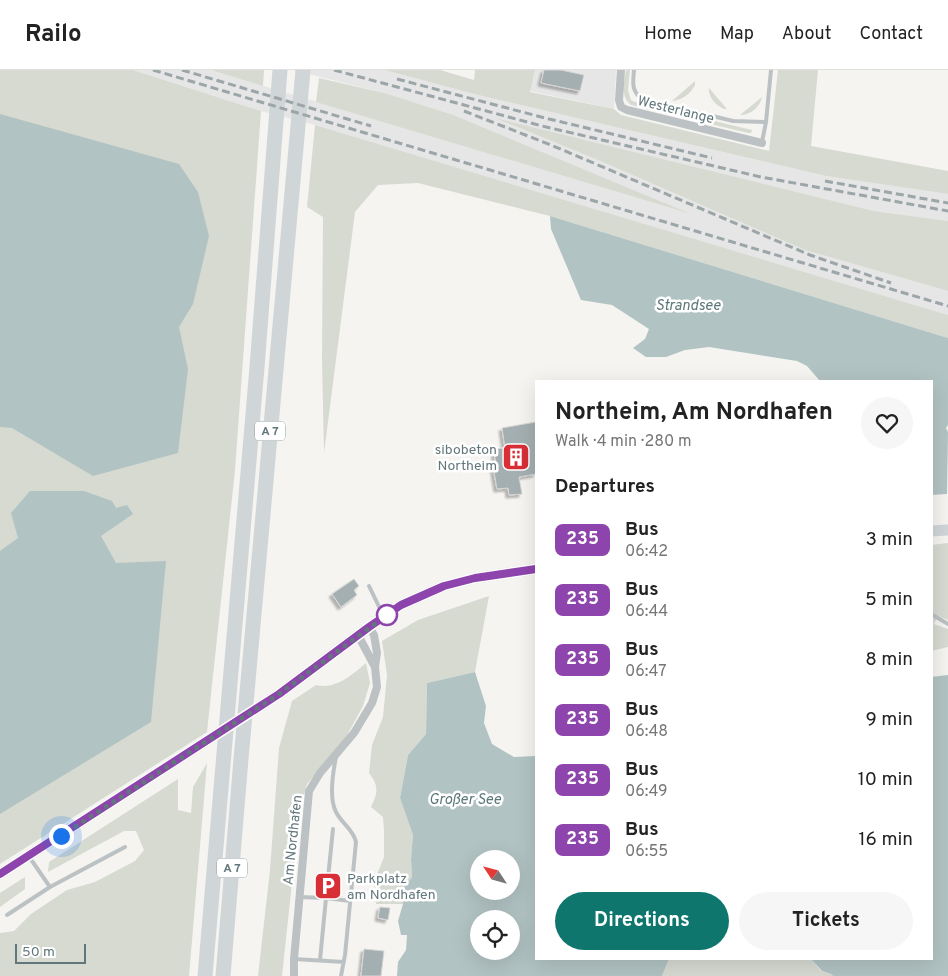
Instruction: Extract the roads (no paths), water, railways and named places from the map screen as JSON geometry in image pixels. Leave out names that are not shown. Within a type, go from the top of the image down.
[{"type":"highway","name":"A 7","points":[[205,976],[257,367],[280,70]]},
{"type":"highway","name":"A 7","points":[[223,976],[240,759],[303,70]]},
{"type":"main road","points":[[933,531],[948,530]]},
{"type":"main road","points":[[0,874],[279,694],[369,627],[407,602],[444,586],[475,578],[535,569]]},
{"type":"street","name":"Westerlange","points":[[621,70],[619,100],[621,107],[762,143]]},
{"type":"street","name":"Am Nordhafen","points":[[294,976],[309,790],[320,773],[354,734],[372,703],[377,686],[377,653],[374,635],[369,627]]},
{"type":"street","points":[[358,635],[376,667]]},
{"type":"lane","points":[[634,70],[633,88],[642,99],[733,121],[766,122]]},
{"type":"lane","points":[[762,143],[771,70]]},
{"type":"lane","points":[[369,586],[384,617]]},
{"type":"lane","points":[[933,615],[948,624]]},
{"type":"lane","points":[[336,756],[332,774],[333,804],[335,812],[354,834],[356,842],[341,976]]},
{"type":"lane","points":[[320,960],[333,829]]},
{"type":"lane","points":[[7,915],[50,887],[125,847]]},
{"type":"lane","points":[[29,856],[50,887]]},
{"type":"lane","points":[[300,897],[350,900]]},
{"type":"lane","points":[[294,959],[344,962]]},
{"type":"water","points":[[0,114],[179,164],[198,192],[209,236],[193,304],[179,327],[188,369],[178,453],[93,476],[12,428],[0,427]]},
{"type":"water","name":"Strandsee","points":[[550,216],[948,338],[947,494],[933,495],[933,380],[819,380],[807,366],[797,361],[709,347],[685,350],[666,357],[646,357],[633,348],[645,339],[649,329],[612,305],[581,300],[551,229]]},
{"type":"water","points":[[30,491],[84,491],[112,501],[116,508],[127,505],[133,514],[101,536],[116,563],[166,561],[151,722],[0,814],[0,551],[18,538],[11,513]]},
{"type":"water","name":"Großer See","points":[[475,672],[486,706],[484,723],[492,744],[514,757],[535,756],[535,960],[669,960],[662,976],[397,976],[398,962],[406,950],[407,935],[401,935],[398,921],[403,904],[404,888],[412,877],[413,835],[400,798],[408,755],[426,734],[427,683]]},
{"type":"water","points":[[948,675],[948,976],[833,976],[822,971],[812,960],[933,960],[933,677]]},
{"type":"railway","points":[[153,70],[948,306]]},
{"type":"railway","points":[[182,70],[371,126]]},
{"type":"railway","points":[[334,70],[542,126],[761,177],[948,211]]},
{"type":"railway","points":[[397,79],[545,118],[712,158]]},
{"type":"railway","points":[[464,111],[551,145],[810,255],[891,283]]},
{"type":"railway","points":[[825,181],[948,203]]},
{"type":"place","name":"sibobeton Northeim","points":[[516,457]]},
{"type":"place","name":"Parkplatz am Nordhafen","points":[[328,886]]}]
